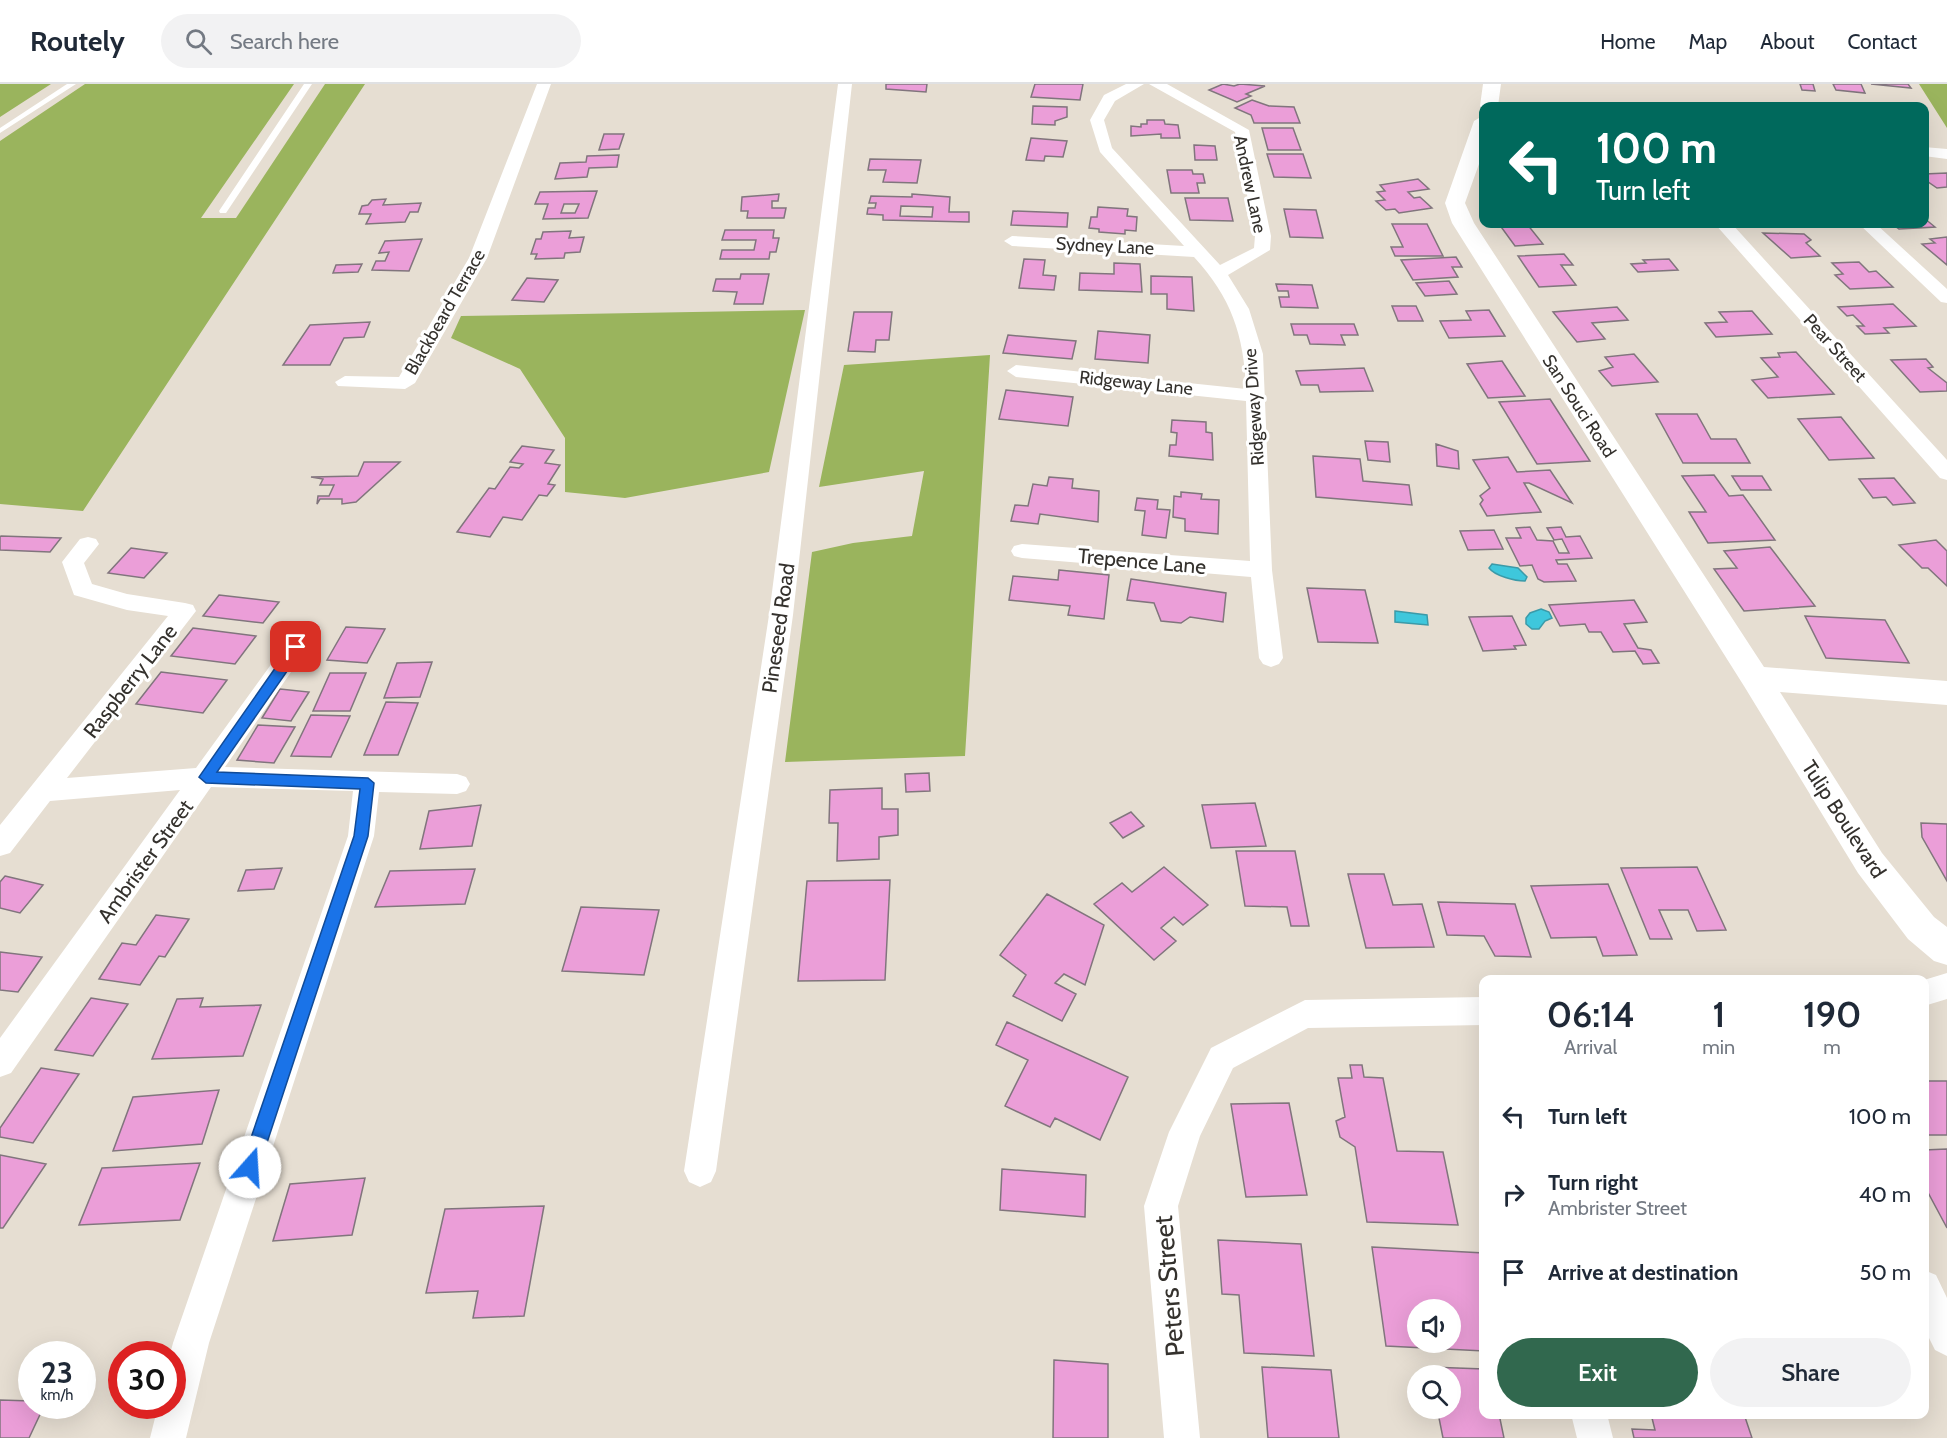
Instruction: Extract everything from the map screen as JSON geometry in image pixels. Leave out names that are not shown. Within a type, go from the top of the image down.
[{"type":"street","name":"Blackbeard Terrace","points":[[345,382],[405,383],[478,258],[544,84]]},
{"type":"street","name":"Pineseed Road","points":[[700,1171],[781,615],[845,84]]},
{"type":"street","name":"Ridgeway Drive","points":[[1137,84],[1109,98],[1097,120],[1105,148],[1218,273],[1240,309],[1254,354],[1261,570],[1271,658]]},
{"type":"street","name":"Andrew Lane","points":[[1156,84],[1242,130],[1263,236],[1262,250],[1218,273]]},
{"type":"street","points":[[1490,102],[1492,84]]},
{"type":"street","name":"San Souci Road","points":[[1479,135],[1455,203],[1463,223],[1755,678]]},
{"type":"street","points":[[1929,152],[1947,154]]},
{"type":"street","name":"Pear Street","points":[[1727,228],[1947,473]]},
{"type":"street","points":[[1871,228],[1947,298]]},
{"type":"street","name":"Sydney Lane","points":[[1012,241],[1199,252]]},
{"type":"street","name":"Ridgeway Lane","points":[[1016,371],[1256,396]]},
{"type":"street","name":"Raspberry Lane","points":[[0,845],[185,611],[127,602],[82,589],[73,562],[88,544]]},
{"type":"street","name":"Trepence Lane","points":[[1022,551],[1261,570]]},
{"type":"street","name":"Ambrister Street","points":[[0,1063],[206,777],[309,629]]},
{"type":"street","points":[[1755,678],[1947,693]]},
{"type":"street","name":"Tulip Boulevard","points":[[1755,678],[1870,863],[1922,927],[1947,949]]},
{"type":"street","points":[[43,791],[206,777],[457,784]]},
{"type":"street","points":[[168,1438],[191,1343],[361,836],[368,783]]},
{"type":"street","points":[[1929,991],[1947,986]]},
{"type":"street","name":"Peters Street","points":[[1182,1438],[1161,1206],[1185,1132],[1222,1058],[1305,1014],[1479,1017]]},
{"type":"street","points":[[1929,1298],[1947,1338]]},
{"type":"street","points":[[1590,1419],[1596,1438]]},
{"type":"lane","points":[[0,131],[72,84]]},
{"type":"lane","points":[[223,211],[308,84]]},
{"type":"green space","points":[[0,84],[51,84],[0,117]]},
{"type":"green space","points":[[85,84],[294,84],[201,218],[236,218],[325,84],[365,84],[83,511],[0,504],[0,141]]},
{"type":"green space","points":[[1919,84],[1947,84],[1947,128]]},
{"type":"green space","points":[[805,310],[769,472],[625,498],[565,492],[565,438],[520,369],[451,338],[461,316]]},
{"type":"green space","points":[[990,355],[965,756],[785,762],[812,552],[853,543],[912,536],[924,471],[819,487],[844,365]]},
{"type":"water","points":[[1492,564],[1518,568],[1527,577],[1525,581],[1500,576],[1489,568]]},
{"type":"water","points":[[1541,609],[1549,612],[1552,618],[1545,621],[1539,629],[1532,629],[1526,624],[1526,618],[1530,613]]},
{"type":"water","points":[[1395,611],[1427,615],[1428,625],[1395,622]]},
{"type":"building","points":[[886,84],[927,84],[926,92],[886,89]]},
{"type":"building","points":[[1035,84],[1083,84],[1080,100],[1031,97]]},
{"type":"building","points":[[1223,84],[1265,86],[1246,94],[1251,96],[1237,102],[1209,90]]},
{"type":"building","points":[[1800,84],[1813,84],[1815,91],[1802,90]]},
{"type":"building","points":[[1833,84],[1861,84],[1865,93],[1836,90]]},
{"type":"building","points":[[1871,84],[1908,84],[1911,88]]},
{"type":"building","points":[[1252,100],[1269,106],[1294,107],[1300,123],[1254,123],[1251,115],[1235,108]]},
{"type":"building","points":[[1033,106],[1067,107],[1067,117],[1055,121],[1055,125],[1032,124]]},
{"type":"building","points":[[1147,120],[1164,120],[1165,124],[1178,125],[1180,138],[1161,138],[1161,134],[1131,136],[1131,126],[1141,127],[1141,124],[1147,124]]},
{"type":"building","points":[[1262,128],[1293,128],[1301,150],[1268,150]]},
{"type":"building","points":[[604,134],[624,134],[619,149],[599,150]]},
{"type":"building","points":[[1031,138],[1067,141],[1063,157],[1045,156],[1044,161],[1026,160]]},
{"type":"building","points":[[1194,145],[1215,146],[1217,160],[1195,160]]},
{"type":"building","points":[[1267,154],[1303,154],[1311,178],[1274,177]]},
{"type":"building","points":[[619,155],[617,167],[589,168],[587,177],[555,179],[560,163],[586,162],[587,156]]},
{"type":"building","points":[[870,159],[921,160],[917,183],[883,182],[886,170],[868,170]]},
{"type":"building","points":[[1167,170],[1192,170],[1193,174],[1203,174],[1205,183],[1197,183],[1199,193],[1171,193]]},
{"type":"building","points":[[1947,173],[1947,187],[1937,188],[1929,182],[1929,174]]},
{"type":"building","points":[[1418,179],[1429,189],[1408,192],[1414,198],[1420,197],[1432,208],[1399,213],[1395,209],[1386,210],[1376,201],[1385,200],[1377,192],[1385,191],[1380,185]]},
{"type":"building","points":[[597,191],[588,218],[543,219],[548,204],[535,204],[540,192]],"holes":[[[564,204],[579,204],[575,213],[561,213]]]},
{"type":"building","points":[[779,194],[778,201],[772,201],[772,208],[786,208],[784,218],[747,218],[748,211],[741,211],[742,197]]},
{"type":"building","points":[[912,194],[950,197],[949,212],[969,212],[969,222],[883,220],[883,215],[867,214],[868,208],[875,208],[876,203],[869,203],[871,196],[912,197]],"holes":[[[901,206],[933,207],[932,217],[900,216]]]},
{"type":"building","points":[[1185,198],[1228,198],[1233,221],[1190,220]]},
{"type":"building","points":[[386,199],[383,205],[421,203],[418,212],[410,212],[405,222],[366,224],[371,214],[359,214],[362,206],[368,205],[372,200]]},
{"type":"building","points":[[1098,207],[1128,209],[1127,216],[1137,217],[1136,231],[1125,230],[1125,234],[1099,232],[1099,229],[1089,228],[1091,217],[1097,217]]},
{"type":"building","points":[[1284,209],[1316,210],[1323,238],[1290,237]]},
{"type":"building","points":[[1013,211],[1068,213],[1067,227],[1011,225]]},
{"type":"building","points":[[1392,224],[1427,224],[1443,256],[1395,256],[1391,247],[1403,247]]},
{"type":"building","points":[[1502,228],[1530,228],[1543,244],[1515,246]]},
{"type":"building","points":[[725,230],[774,230],[773,238],[779,238],[776,252],[770,252],[769,259],[720,259],[722,250],[754,250],[756,240],[722,240]]},
{"type":"building","points":[[571,231],[569,238],[584,237],[580,252],[565,253],[564,258],[535,259],[537,254],[531,254],[536,239],[541,239],[543,232]]},
{"type":"building","points":[[1763,233],[1804,234],[1811,240],[1806,243],[1820,256],[1791,258]]},
{"type":"building","points":[[1947,237],[1947,265],[1922,244],[1935,243],[1930,239]]},
{"type":"building","points":[[422,239],[409,271],[372,270],[376,261],[385,261],[389,252],[379,253],[385,241]]},
{"type":"building","points":[[1564,254],[1573,265],[1561,265],[1576,285],[1539,287],[1518,256]]},
{"type":"building","points":[[1456,257],[1462,267],[1452,267],[1458,277],[1413,280],[1401,260]]},
{"type":"building","points":[[1024,259],[1045,260],[1043,275],[1056,276],[1054,290],[1019,288]]},
{"type":"building","points":[[1669,259],[1678,270],[1638,272],[1631,264],[1646,263],[1643,260]]},
{"type":"building","points":[[1859,262],[1869,272],[1876,271],[1893,287],[1850,289],[1835,275],[1843,274],[1832,263]]},
{"type":"building","points":[[1114,263],[1140,264],[1142,292],[1079,290],[1080,273],[1114,274]]},
{"type":"building","points":[[362,264],[358,272],[333,273],[336,265]]},
{"type":"building","points":[[741,274],[769,274],[763,304],[734,304],[737,292],[713,291],[716,279],[740,279]]},
{"type":"building","points":[[1151,276],[1192,277],[1194,311],[1167,309],[1167,294],[1151,294]]},
{"type":"building","points":[[527,278],[558,280],[544,302],[512,300]]},
{"type":"building","points":[[1449,281],[1457,294],[1425,296],[1416,283]]},
{"type":"building","points":[[1276,284],[1312,285],[1318,308],[1281,307],[1279,297],[1289,297],[1288,291],[1278,291]]},
{"type":"building","points":[[1893,304],[1916,326],[1884,328],[1889,333],[1865,334],[1857,326],[1864,326],[1853,315],[1847,316],[1838,307]]},
{"type":"building","points":[[1392,306],[1416,306],[1423,321],[1398,321]]},
{"type":"building","points":[[1617,307],[1628,320],[1592,323],[1605,339],[1577,342],[1553,312]]},
{"type":"building","points":[[1489,310],[1505,336],[1449,338],[1440,321],[1471,320],[1466,311]]},
{"type":"building","points":[[1752,311],[1772,334],[1716,337],[1705,323],[1727,322],[1719,312]]},
{"type":"building","points":[[854,312],[892,312],[889,340],[876,340],[875,352],[848,351]]},
{"type":"building","points":[[370,322],[364,337],[344,338],[330,365],[283,365],[310,325]]},
{"type":"building","points":[[1291,324],[1354,324],[1358,335],[1341,335],[1345,345],[1310,344],[1307,335],[1294,335]]},
{"type":"building","points":[[1098,331],[1150,335],[1148,363],[1095,359]]},
{"type":"building","points":[[1008,335],[1076,341],[1072,359],[1003,353]]},
{"type":"building","points":[[1796,352],[1834,394],[1768,398],[1752,380],[1778,377],[1761,358],[1780,357],[1778,353]]},
{"type":"building","points":[[1634,354],[1658,382],[1612,386],[1599,371],[1613,367],[1605,357]]},
{"type":"building","points":[[1926,359],[1933,367],[1928,368],[1947,383],[1947,391],[1920,392],[1891,360]]},
{"type":"building","points":[[1502,361],[1525,396],[1488,398],[1467,364]]},
{"type":"building","points":[[1364,368],[1373,391],[1320,392],[1318,385],[1301,385],[1296,371]]},
{"type":"building","points":[[1006,390],[1073,397],[1068,426],[999,419]]},
{"type":"building","points":[[1550,399],[1590,461],[1537,464],[1499,402]]},
{"type":"building","points":[[1656,414],[1697,414],[1711,439],[1736,439],[1750,463],[1683,463]]},
{"type":"building","points":[[1841,417],[1874,458],[1829,460],[1798,419]]},
{"type":"building","points":[[1172,420],[1206,422],[1206,432],[1212,433],[1213,460],[1169,456],[1170,445],[1176,445],[1177,433],[1171,432]]},
{"type":"building","points":[[1365,441],[1388,442],[1390,462],[1368,460]]},
{"type":"building","points":[[1436,444],[1458,451],[1459,469],[1437,466]]},
{"type":"building","points":[[522,446],[554,450],[545,463],[560,465],[548,484],[555,485],[547,496],[539,495],[522,520],[503,517],[490,537],[457,532],[489,488],[495,489],[510,467],[519,468],[523,464],[510,462]]},
{"type":"building","points":[[1313,456],[1360,459],[1363,481],[1409,485],[1412,505],[1316,497]]},
{"type":"building","points":[[1508,457],[1517,472],[1550,470],[1572,503],[1529,483],[1524,483],[1541,512],[1487,516],[1480,504],[1483,500],[1480,496],[1490,488],[1473,460]]},
{"type":"building","points":[[364,462],[400,462],[356,502],[342,504],[342,499],[320,499],[317,504],[318,496],[329,496],[334,485],[320,485],[323,479],[311,477],[358,476]]},
{"type":"building","points":[[1714,475],[1729,496],[1743,495],[1775,540],[1708,543],[1689,512],[1706,512],[1682,476]]},
{"type":"building","points":[[1732,476],[1762,476],[1771,490],[1741,490]]},
{"type":"building","points":[[1049,477],[1073,479],[1072,488],[1099,491],[1098,522],[1040,514],[1038,524],[1011,521],[1015,505],[1028,506],[1033,484],[1047,486]]},
{"type":"building","points":[[1894,478],[1915,503],[1893,505],[1886,497],[1873,498],[1859,479]]},
{"type":"building","points":[[1181,492],[1202,494],[1201,499],[1219,500],[1218,534],[1185,531],[1185,519],[1173,517],[1174,496],[1181,497]]},
{"type":"building","points":[[1137,498],[1158,500],[1157,509],[1170,510],[1166,538],[1142,535],[1145,511],[1135,510]]},
{"type":"building","points":[[1530,527],[1537,540],[1553,541],[1559,553],[1569,553],[1562,539],[1554,540],[1547,528],[1561,527],[1566,537],[1580,536],[1592,558],[1556,560],[1558,564],[1567,564],[1576,581],[1544,582],[1538,579],[1532,565],[1520,566],[1506,538],[1521,538],[1516,528]]},
{"type":"building","points":[[1494,530],[1503,549],[1468,550],[1460,531]]},
{"type":"building","points":[[0,537],[61,538],[50,552],[0,550]]},
{"type":"building","points":[[1936,540],[1947,551],[1947,586],[1928,568],[1922,568],[1899,545]]},
{"type":"building","points":[[1770,547],[1815,606],[1744,611],[1714,569],[1737,568],[1724,551]]},
{"type":"building","points":[[131,548],[167,553],[144,578],[108,573]]},
{"type":"building","points":[[1059,570],[1109,575],[1104,619],[1068,615],[1070,606],[1009,600],[1013,576],[1058,580]]},
{"type":"building","points":[[1131,579],[1226,593],[1223,622],[1190,617],[1181,623],[1161,621],[1154,603],[1127,600]]},
{"type":"building","points":[[1307,588],[1365,590],[1378,643],[1318,642]]},
{"type":"building","points":[[219,595],[279,602],[263,623],[203,616]]},
{"type":"building","points":[[1634,600],[1647,622],[1624,624],[1638,648],[1651,650],[1659,663],[1643,664],[1635,651],[1613,652],[1601,632],[1589,632],[1585,624],[1560,626],[1549,605]]},
{"type":"building","points":[[1512,616],[1526,645],[1514,646],[1516,649],[1483,651],[1469,617]]},
{"type":"building","points":[[1805,616],[1885,620],[1909,663],[1826,658]]},
{"type":"building","points":[[346,627],[385,629],[367,663],[327,660]]},
{"type":"building","points":[[193,628],[256,636],[235,664],[171,656]]},
{"type":"building","points":[[432,662],[420,697],[384,698],[397,663]]},
{"type":"building","points":[[161,672],[227,680],[203,713],[136,704]]},
{"type":"building","points":[[330,673],[366,673],[350,711],[313,711]]},
{"type":"building","points":[[280,689],[309,692],[291,721],[262,718]]},
{"type":"building","points":[[386,702],[418,703],[398,755],[364,755]]},
{"type":"building","points":[[311,715],[350,716],[331,757],[291,756]]},
{"type":"building","points":[[258,725],[295,727],[274,763],[237,760]]},
{"type":"building","points":[[929,773],[930,791],[906,792],[905,774]]},
{"type":"building","points":[[882,788],[882,809],[898,809],[898,835],[879,837],[879,859],[837,861],[838,823],[829,823],[830,790]]},
{"type":"building","points":[[1255,803],[1266,846],[1211,848],[1202,805]]},
{"type":"building","points":[[481,805],[472,846],[420,849],[429,811]]},
{"type":"building","points":[[1131,812],[1144,826],[1123,838],[1110,823]]},
{"type":"building","points":[[1921,823],[1947,824],[1947,881],[1922,837]]},
{"type":"building","points":[[1236,851],[1295,851],[1309,926],[1291,926],[1287,907],[1245,906]]},
{"type":"building","points":[[1164,867],[1208,905],[1183,925],[1174,917],[1161,928],[1176,941],[1154,960],[1094,904],[1122,883],[1132,892]]},
{"type":"building","points":[[1697,867],[1726,930],[1697,931],[1688,910],[1659,910],[1672,939],[1650,939],[1621,868]]},
{"type":"building","points":[[282,868],[274,889],[238,891],[246,870]]},
{"type":"building","points":[[475,869],[465,904],[375,907],[390,871]]},
{"type":"building","points":[[1348,874],[1384,874],[1393,905],[1422,904],[1434,947],[1366,948]]},
{"type":"building","points":[[5,876],[43,885],[20,913],[0,908],[0,882]]},
{"type":"building","points":[[890,880],[885,980],[798,981],[807,881]]},
{"type":"building","points":[[1608,884],[1637,955],[1603,956],[1596,937],[1551,938],[1531,886]]},
{"type":"building","points":[[1047,894],[1104,925],[1085,985],[1064,974],[1055,983],[1076,994],[1062,1021],[1013,996],[1026,975],[1000,955]]},
{"type":"building","points":[[1438,902],[1515,904],[1531,957],[1495,956],[1484,936],[1447,935]]},
{"type":"building","points":[[581,907],[659,910],[644,975],[562,971]]},
{"type":"building","points":[[156,915],[189,919],[165,957],[159,956],[140,985],[99,979],[122,943],[136,945]]},
{"type":"building","points":[[0,952],[42,957],[18,992],[0,990]]},
{"type":"building","points":[[91,998],[128,1004],[93,1056],[55,1050]]},
{"type":"building","points":[[203,998],[200,1007],[261,1005],[243,1056],[152,1059],[177,999]]},
{"type":"building","points":[[1007,1022],[1128,1077],[1100,1140],[1055,1118],[1050,1127],[1005,1106],[1028,1060],[996,1045]]},
{"type":"building","points":[[1350,1065],[1362,1065],[1364,1077],[1383,1078],[1397,1151],[1443,1152],[1458,1225],[1367,1222],[1355,1147],[1340,1137],[1336,1121],[1345,1117],[1338,1078],[1352,1078]]},
{"type":"building","points":[[41,1068],[79,1074],[33,1143],[0,1137],[0,1128]]},
{"type":"building","points":[[1929,1081],[1947,1081],[1947,1135],[1929,1135]]},
{"type":"building","points":[[219,1090],[202,1144],[113,1151],[133,1097]]},
{"type":"building","points":[[1289,1103],[1307,1195],[1246,1197],[1231,1104]]},
{"type":"building","points":[[1947,1149],[1947,1228],[1929,1194],[1929,1150]]},
{"type":"building","points":[[0,1155],[46,1164],[3,1228],[0,1228]]},
{"type":"building","points":[[200,1163],[180,1220],[79,1225],[102,1168]]},
{"type":"building","points":[[1002,1169],[1086,1175],[1085,1217],[1000,1210]]},
{"type":"building","points":[[365,1178],[352,1235],[273,1241],[290,1184]]},
{"type":"building","points":[[544,1206],[524,1316],[473,1318],[478,1291],[426,1293],[445,1209]]},
{"type":"building","points":[[1218,1240],[1301,1244],[1314,1356],[1244,1353],[1239,1295],[1222,1294]]},
{"type":"building","points":[[1372,1247],[1479,1253],[1479,1351],[1461,1350],[1461,1299],[1407,1299],[1407,1347],[1386,1346]]},
{"type":"building","points":[[1054,1360],[1108,1364],[1108,1438],[1053,1438]]},
{"type":"building","points":[[1262,1367],[1331,1370],[1339,1438],[1268,1438]]},
{"type":"building","points":[[1461,1368],[1479,1369],[1479,1419],[1500,1419],[1504,1438],[1443,1438],[1439,1419],[1461,1419]]},
{"type":"building","points":[[0,1400],[18,1401],[18,1419],[38,1419],[29,1438],[0,1438]]},
{"type":"building","points":[[1652,1419],[1746,1419],[1752,1438],[1634,1438],[1632,1429],[1655,1430]]},
{"type":"route","points":[[250,1167],[361,836],[368,783],[206,777],[296,647]]}]
